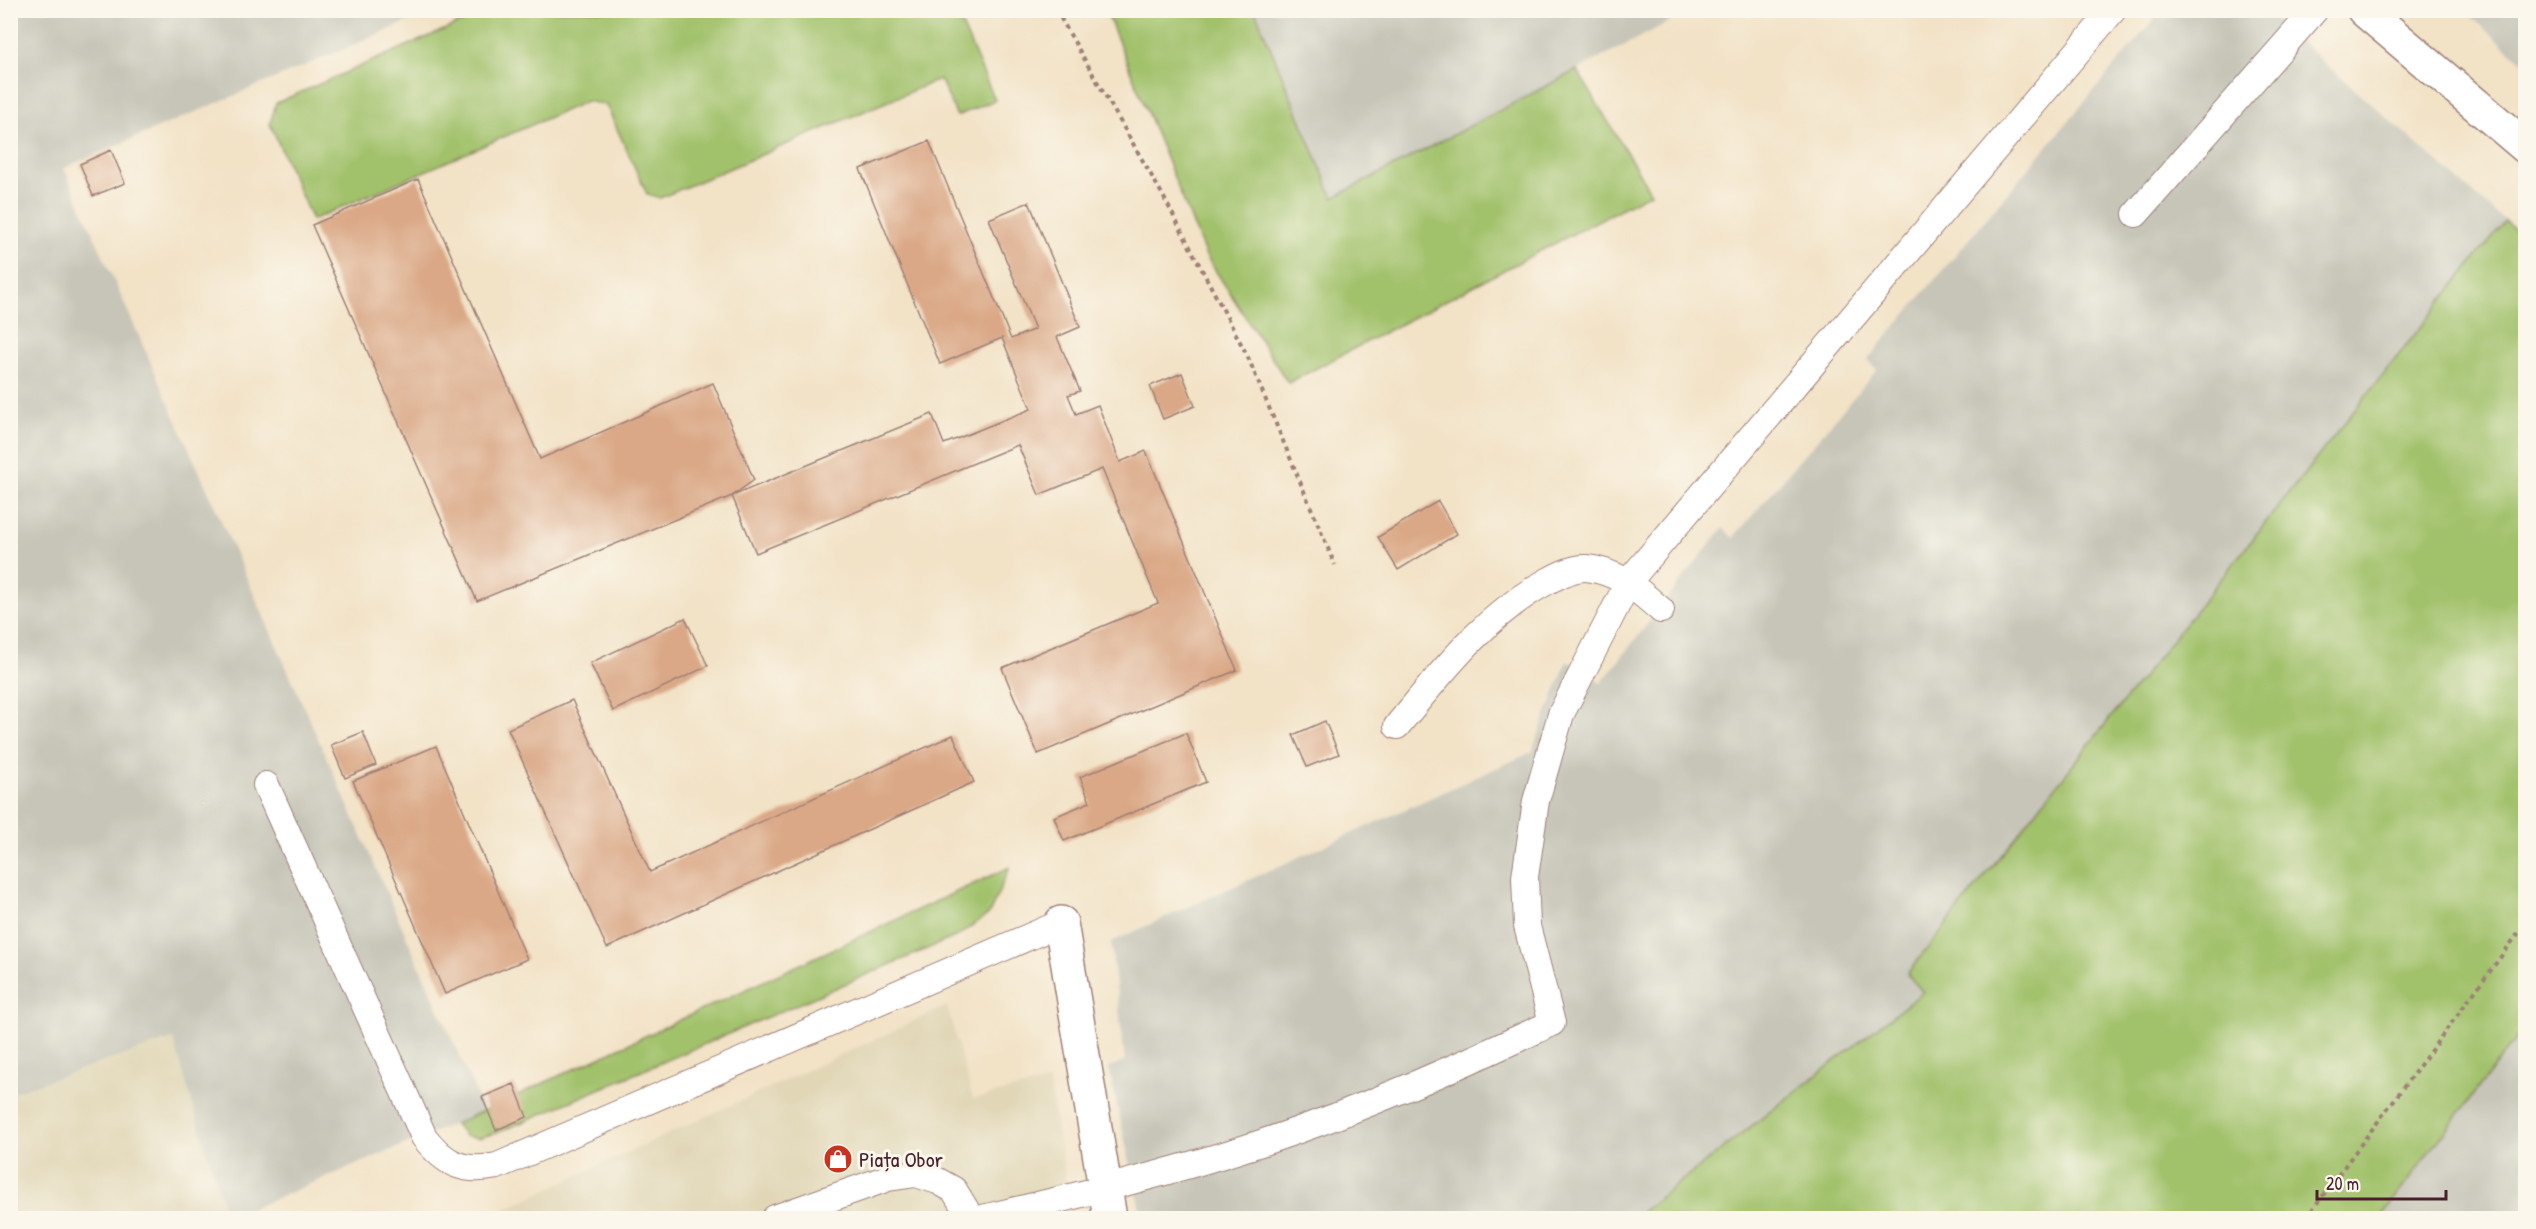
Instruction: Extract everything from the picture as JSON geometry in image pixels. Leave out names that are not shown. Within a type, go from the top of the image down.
[{"type":"street","points":[[2364,10],[2526,147]]},
{"type":"street","points":[[1061,923],[1107,1204]]},
{"type":"lane","points":[[983,1218],[1107,1204],[1261,1143],[1389,1096],[1552,1023],[1527,926],[1525,877],[1536,801],[1561,714],[1629,581],[2113,10]]},
{"type":"lane","points":[[2136,214],[2314,10]]},
{"type":"lane","points":[[1397,726],[1486,624],[1527,592],[1563,573],[1584,567],[1614,574],[1629,581],[1661,610]]},
{"type":"lane","points":[[266,785],[424,1137],[437,1153],[449,1162],[478,1170],[498,1166],[1061,923]]},
{"type":"lane","points":[[775,1218],[888,1178],[916,1174],[938,1181],[954,1190],[970,1218]]},
{"type":"path","points":[[1056,10],[1161,194],[1247,355],[1335,565]]},
{"type":"path","points":[[2306,1218],[2526,923]]},
{"type":"shaded area","points":[[10,11],[433,11],[64,168],[484,1111],[229,1218],[227,1218],[173,1039],[11,1093]]},
{"type":"shaded area","points":[[1255,11],[1690,11],[1332,198]]},
{"type":"shaded area","points":[[2161,11],[2265,11],[2505,221],[1907,974],[1923,992],[1634,1218],[1142,1218],[1109,1068],[1125,1060],[1111,942],[1532,752],[1567,661],[1601,683],[1723,528],[1733,538],[1877,370],[1868,359]]},
{"type":"shaded area","points":[[2465,11],[2525,11],[2525,64]]},
{"type":"shaded area","name":"Piața Obor","points":[[947,1006],[973,1099],[1049,1081],[1072,1218],[485,1218]]},
{"type":"shaded area","points":[[2525,1026],[2525,1218],[2380,1218]]},
{"type":"shaded area","points":[[173,1039],[227,1218],[11,1218],[10,1093]]},
{"type":"green space","points":[[487,11],[956,11],[995,100],[957,116],[940,79],[660,198],[647,194],[606,105],[587,101],[312,220],[270,124],[276,103]]},
{"type":"green space","points":[[1106,11],[1255,11],[1333,198],[1577,70],[1651,193],[1288,383],[1206,256]]},
{"type":"green space","points":[[2505,221],[2526,240],[2525,1026],[2380,1218],[1634,1218],[1923,992],[1907,974]]},
{"type":"green space","points":[[1010,867],[989,914],[957,936],[499,1132],[479,1138],[465,1136],[455,1124]]},
{"type":"building","points":[[929,141],[1011,339],[1035,329],[989,219],[1029,202],[1080,327],[1057,337],[1080,391],[1068,395],[1076,414],[1098,405],[1120,462],[1146,451],[1237,670],[1038,754],[1002,668],[1158,603],[1102,469],[1039,495],[1018,445],[756,553],[732,496],[932,414],[944,444],[1031,409],[1002,338],[940,364],[860,169]]},
{"type":"building","points":[[111,150],[125,183],[93,196],[80,164]]},
{"type":"building","points":[[418,179],[540,459],[713,383],[754,480],[732,496],[477,601],[312,225]]},
{"type":"building","points":[[1182,373],[1195,406],[1163,419],[1150,386]]},
{"type":"building","points":[[1438,501],[1457,534],[1398,570],[1378,537]]},
{"type":"building","points":[[685,618],[708,666],[613,711],[590,663]]},
{"type":"building","points":[[572,700],[650,872],[953,735],[974,782],[607,948],[508,729]]},
{"type":"building","points":[[1325,721],[1339,754],[1307,767],[1293,735]]},
{"type":"building","points":[[363,732],[376,765],[345,778],[331,745]]},
{"type":"building","points":[[1186,733],[1206,782],[1064,841],[1054,817],[1090,802],[1080,777]]},
{"type":"building","points":[[436,746],[527,959],[445,994],[353,781]]},
{"type":"building","points":[[514,1084],[527,1117],[496,1130],[482,1097]]},
{"type":"place","name":"Piața Obor","points":[[838,1159]]}]
